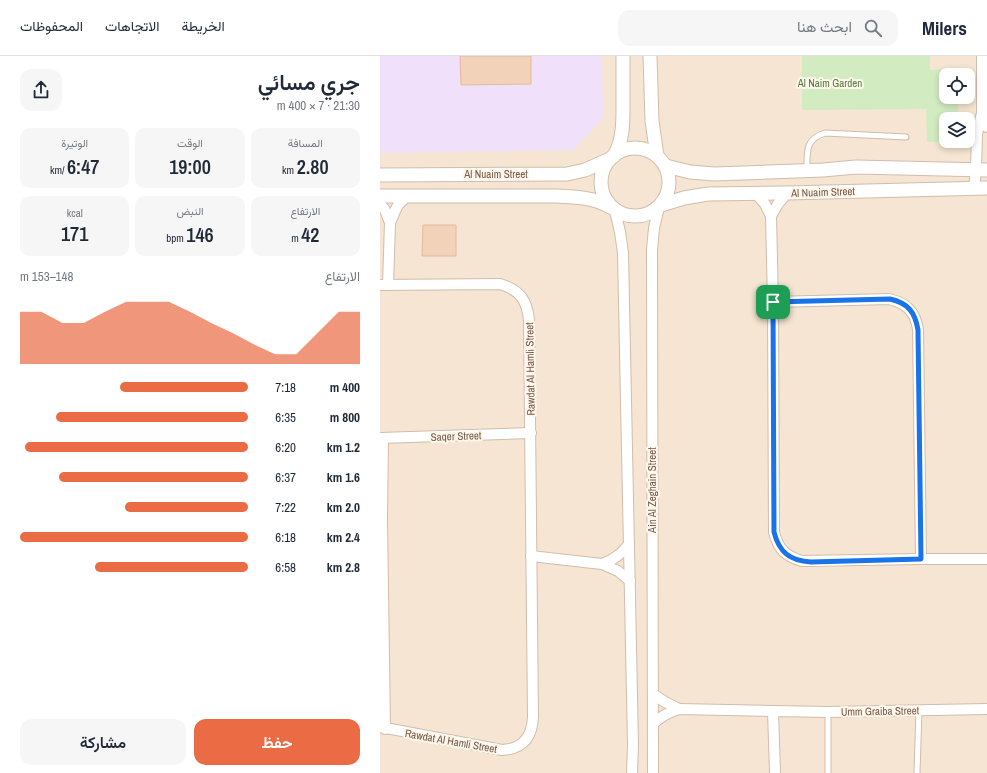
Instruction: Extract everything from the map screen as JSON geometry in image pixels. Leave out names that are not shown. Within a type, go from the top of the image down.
[{"type":"street","points":[[623,56],[622,129],[620,141],[618,149],[605,166],[601,175],[601,183],[605,200],[613,209],[623,215],[633,217],[651,213],[660,206],[665,199],[669,186],[669,179],[661,161],[652,121],[650,56]]},
{"type":"street","points":[[981,188],[982,170],[977,134],[982,113],[982,56]]},
{"type":"street","points":[[982,113],[987,127]]},
{"type":"street","points":[[612,158],[622,151],[631,148],[649,152],[661,161]]},
{"type":"street","name":"Al Nuaim Street","points":[[380,175],[567,174],[585,170],[612,158]]},
{"type":"street","name":"Al Nuaim Street","points":[[661,161],[690,172],[714,174],[873,167],[982,170]]},
{"type":"street","name":"Al Nuaim Street","points":[[660,206],[684,198],[708,194],[981,188]]},
{"type":"street","points":[[771,216],[787,193]]},
{"type":"street","points":[[756,194],[765,204],[771,216],[774,532],[780,548],[794,559],[802,561],[987,559]]},
{"type":"street","name":"Al Nuaim Street","points":[[380,196],[561,196],[594,200],[613,209]]},
{"type":"street","points":[[390,223],[394,211],[407,196]]},
{"type":"street","points":[[380,204],[385,210],[390,223]]},
{"type":"street","name":"Ain Al Zeghain Street","points":[[653,773],[652,250],[654,228],[660,206]]},
{"type":"street","points":[[613,209],[620,232],[623,253],[633,737],[632,773]]},
{"type":"street","name":"Rawdat Al Hamli Street","points":[[383,728],[502,750],[510,750],[525,741],[533,726],[530,320],[528,310],[518,293],[510,287],[500,284],[384,285],[390,223]]},
{"type":"street","points":[[773,302],[890,299],[902,303],[912,311],[918,330],[921,559]]},
{"type":"street","name":"Saqer Street","points":[[382,438],[531,434]]},
{"type":"street","points":[[382,438],[381,518],[383,728]]},
{"type":"street","points":[[602,564],[616,558],[629,544]]},
{"type":"street","points":[[531,556],[602,564],[618,571],[630,581]]},
{"type":"street","name":"Umm Graiba Street","points":[[653,694],[680,709]]},
{"type":"street","name":"Umm Graiba Street","points":[[653,724],[665,714],[680,709],[828,712],[987,709]]},
{"type":"street","points":[[773,711],[775,773]]},
{"type":"lane","points":[[808,170],[807,151],[809,144],[819,135],[825,133],[906,136]]},
{"type":"lane","points":[[917,773],[919,710]]},
{"type":"lane","points":[[828,712],[828,773]]},
{"type":"shaded area","points":[[380,56],[987,56],[987,773],[380,773]]},
{"type":"shaded area","points":[[380,56],[602,56],[603,118],[573,150],[380,153]]},
{"type":"green space","name":"Al Naim Garden","points":[[802,56],[930,56],[930,70],[939,70],[939,104],[958,104],[958,112],[939,112],[939,142],[927,142],[926,109],[802,110]]},
{"type":"building","points":[[460,56],[531,56],[531,84],[461,85]]},
{"type":"building","points":[[423,225],[456,225],[456,256],[422,256]]},
{"type":"route","points":[[890,299],[902,303],[912,311],[918,330],[921,559],[811,562],[794,559],[780,548],[774,532],[773,302],[890,299]]}]
